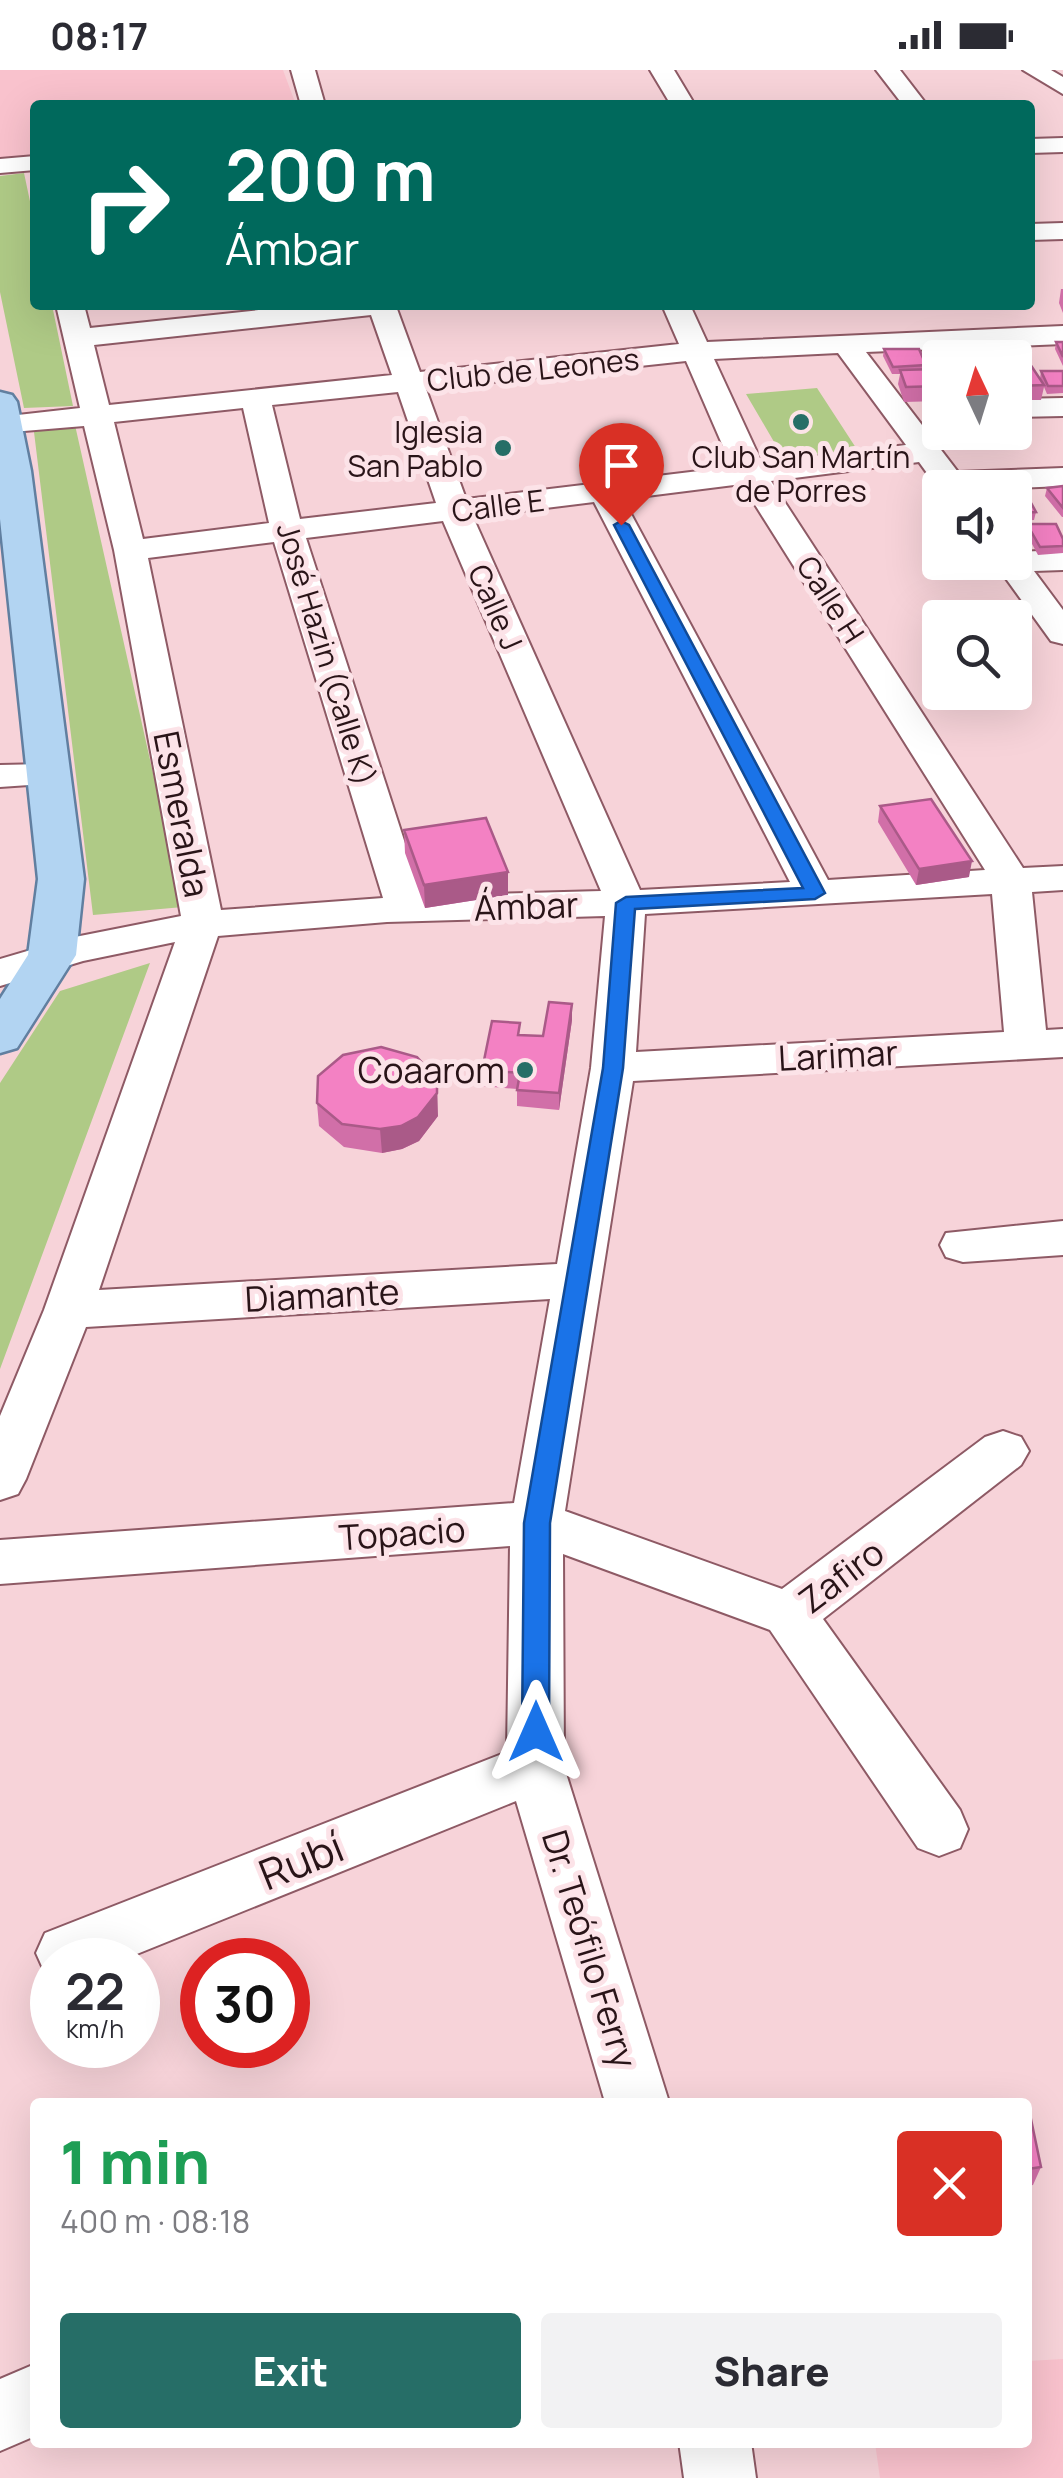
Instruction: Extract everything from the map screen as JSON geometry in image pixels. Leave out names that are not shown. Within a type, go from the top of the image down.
[{"type":"main road","points":[[0,1038],[52,954],[61,879],[6,472],[3,414]]},
{"type":"street","points":[[303,70],[312,100]]},
{"type":"street","points":[[662,70],[679,100]]},
{"type":"street","points":[[888,70],[912,100]]},
{"type":"street","points":[[1035,70],[1063,87]]},
{"type":"street","points":[[1035,146],[1063,145]]},
{"type":"street","points":[[0,166],[30,163]]},
{"type":"street","points":[[1035,232],[1063,230]]},
{"type":"street","points":[[73,322],[295,310]]},
{"type":"street","name":"Calle J","points":[[385,310],[454,510],[626,903]]},
{"type":"street","name":"Calle H","points":[[678,310],[751,474],[1011,880]]},
{"type":"street","points":[[868,318],[885,342]]},
{"type":"street","name":"Esmeralda","points":[[0,1479],[68,1310],[200,927],[201,904],[130,550],[73,322]]},
{"type":"street","name":"Club de Leones","points":[[3,414],[96,415],[698,351],[1063,336]]},
{"type":"street","points":[[846,345],[941,470]]},
{"type":"street","name":"José Hazin (Calle K)","points":[[255,396],[287,531],[406,909]]},
{"type":"street","points":[[1032,407],[1063,406]]},
{"type":"street","points":[[898,413],[922,412]]},
{"type":"street","name":"Calle E","points":[[130,550],[927,452]]},
{"type":"street","points":[[1032,480],[1063,478]]},
{"type":"street","points":[[604,492],[815,893]]},
{"type":"street","points":[[1032,561],[1063,560]]},
{"type":"street","points":[[1025,580],[1063,634]]},
{"type":"street","points":[[0,776],[45,775]]},
{"type":"street","name":"Ámbar","points":[[0,973],[52,954],[200,927],[406,909],[626,903],[1063,878]]},
{"type":"street","points":[[1011,880],[1045,1044]]},
{"type":"street","name":"Dr. Teófilo Ferry","points":[[626,903],[613,1068],[537,1523],[535,1767],[636,2098]]},
{"type":"street","name":"Larimar","points":[[613,1068],[1045,1044]]},
{"type":"street","points":[[963,1246],[1063,1238]]},
{"type":"street","name":"Diamante","points":[[68,1310],[576,1280]]},
{"type":"street","name":"Zafiro","points":[[939,1829],[789,1614],[1003,1450]]},
{"type":"street","name":"Topacio","points":[[0,1562],[537,1523],[789,1614]]},
{"type":"street","name":"Rubí","points":[[105,1938],[535,1767]]},
{"type":"street","points":[[0,2416],[30,2401]]},
{"type":"street","points":[[716,2448],[720,2478]]},
{"type":"shaded area","points":[[0,70],[283,70],[294,100],[30,100],[30,157],[0,160]]},
{"type":"shaded area","points":[[1063,2359],[1063,2478],[880,2478],[876,2448],[1032,2448],[1032,2361]]},
{"type":"green space","points":[[24,173],[30,201],[30,310],[53,310],[73,406],[24,408],[0,292],[0,176]]},
{"type":"green space","name":"Club San Martín de Porres","points":[[817,388],[858,451],[784,459],[746,394]]},
{"type":"green space","points":[[75,425],[183,907],[93,915],[34,432]]},
{"type":"green space","points":[[150,963],[0,1369],[0,1083],[60,991]]},
{"type":"building","points":[[884,349],[919,349],[922,365],[893,367]]},
{"type":"building","points":[[1032,367],[1044,385],[1032,385]]},
{"type":"building","points":[[922,369],[922,387],[906,387],[900,370]]},
{"type":"building","points":[[1041,371],[1063,371],[1063,386],[1048,386]]},
{"type":"building","points":[[1063,486],[1063,508],[1047,488]]},
{"type":"building","points":[[1032,524],[1056,524],[1063,546],[1040,547]]},
{"type":"building","points":[[931,799],[972,861],[919,869],[880,806]]},
{"type":"building","points":[[486,818],[508,872],[424,885],[404,830]]},
{"type":"building","name":"Coaarom","points":[[549,1002],[572,1004],[559,1093],[517,1090],[520,1073],[482,1070],[492,1021],[520,1023],[518,1035],[543,1036]]},
{"type":"building","points":[[381,1047],[417,1057],[437,1079],[437,1093],[418,1117],[401,1126],[380,1129],[342,1124],[317,1103],[318,1076],[343,1055]]},
{"type":"building","points":[[1032,2124],[1041,2167],[1032,2168]]},
{"type":"place","name":"Club San Martín de Porres","points":[[801,422]]},
{"type":"place","name":"Iglesia San Pablo","points":[[503,448]]},
{"type":"place","name":"Coaarom","points":[[525,1070]]},
{"type":"route","points":[[536,1732],[537,1523],[613,1068],[626,903],[815,893],[621,525]]}]
